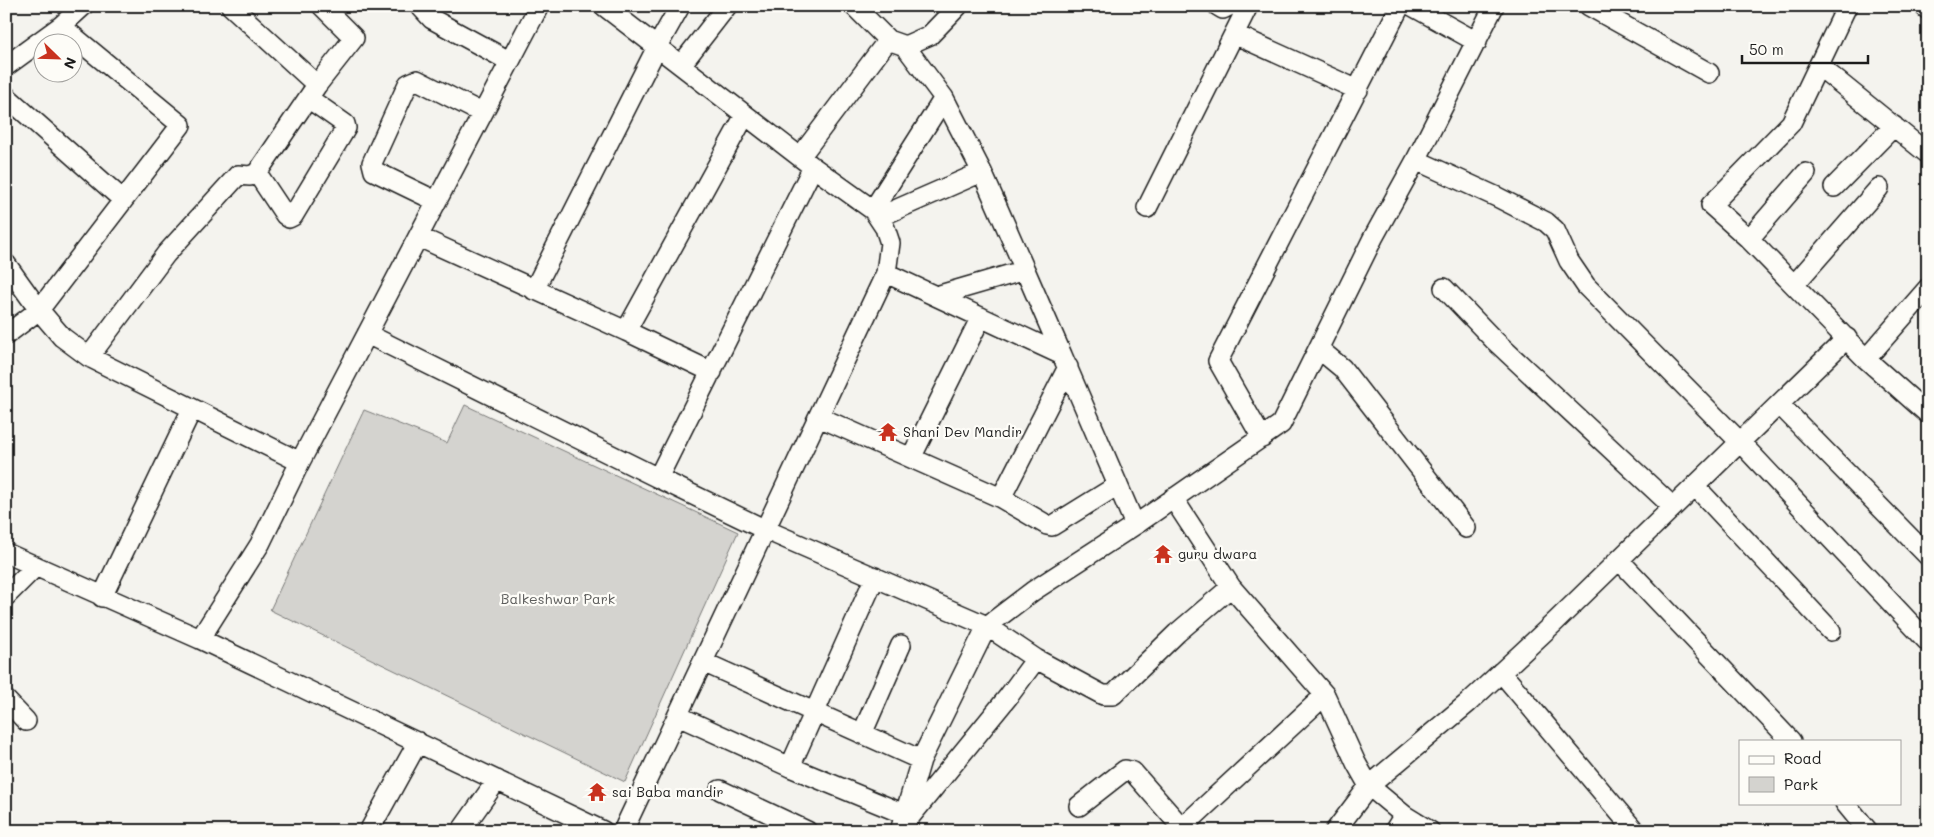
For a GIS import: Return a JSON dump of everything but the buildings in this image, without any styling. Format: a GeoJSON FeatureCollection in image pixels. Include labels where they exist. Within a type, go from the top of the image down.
{"type":"FeatureCollection","features":[{"type":"Feature","properties":{"kind":"street"},"geometry":{"type":"LineString","coordinates":[[6,66],[61,26],[83,6]]}},
{"type":"Feature","properties":{"kind":"street"},"geometry":{"type":"LineString","coordinates":[[231,6],[345,124],[346,128],[293,216],[289,218],[286,216],[257,173]]}},
{"type":"Feature","properties":{"kind":"street"},"geometry":{"type":"LineString","coordinates":[[89,357],[166,254],[238,175],[250,176],[257,173],[313,91],[354,38],[322,6]]}},
{"type":"Feature","properties":{"kind":"street"},"geometry":{"type":"LineString","coordinates":[[420,6],[432,19],[509,61]]}},
{"type":"Feature","properties":{"kind":"street"},"geometry":{"type":"LineString","coordinates":[[200,639],[260,544],[300,462],[539,6]]}},
{"type":"Feature","properties":{"kind":"street"},"geometry":{"type":"LineString","coordinates":[[604,6],[876,214],[885,228],[890,242],[886,272],[623,831]]}},
{"type":"Feature","properties":{"kind":"street"},"geometry":{"type":"LineString","coordinates":[[534,290],[657,47],[680,6]]}},
{"type":"Feature","properties":{"kind":"street"},"geometry":{"type":"LineString","coordinates":[[681,65],[727,6]]}},
{"type":"Feature","properties":{"kind":"street"},"geometry":{"type":"LineString","coordinates":[[854,6],[897,43],[944,98],[982,172],[1135,525]]}},
{"type":"Feature","properties":{"kind":"street"},"geometry":{"type":"LineString","coordinates":[[658,478],[712,372],[807,162],[897,43],[930,35],[958,6]]}},
{"type":"Feature","properties":{"kind":"street"},"geometry":{"type":"LineString","coordinates":[[1218,6],[1223,9],[1229,6]]}},
{"type":"Feature","properties":{"kind":"street"},"geometry":{"type":"LineString","coordinates":[[1147,208],[1248,6]]}},
{"type":"Feature","properties":{"kind":"street"},"geometry":{"type":"LineString","coordinates":[[1262,438],[1218,361],[1400,6]]}},
{"type":"Feature","properties":{"kind":"street"},"geometry":{"type":"LineString","coordinates":[[1412,6],[1477,42]]}},
{"type":"Feature","properties":{"kind":"street"},"geometry":{"type":"LineString","coordinates":[[901,824],[921,760],[987,626],[1033,591],[1135,525],[1278,427],[1284,419],[1373,238],[1416,160],[1494,6]]}},
{"type":"Feature","properties":{"kind":"street"},"geometry":{"type":"LineString","coordinates":[[1589,6],[1709,73]]}},
{"type":"Feature","properties":{"kind":"street"},"geometry":{"type":"LineString","coordinates":[[1847,6],[1791,124],[1712,205],[1749,239],[1866,358],[1925,405]]}},
{"type":"Feature","properties":{"kind":"street"},"geometry":{"type":"LineString","coordinates":[[1924,6],[1928,10]]}},
{"type":"Feature","properties":{"kind":"street"},"geometry":{"type":"LineString","coordinates":[[6,335],[39,310],[181,125],[61,26]]}},
{"type":"Feature","properties":{"kind":"street"},"geometry":{"type":"LineString","coordinates":[[1234,34],[1358,90]]}},
{"type":"Feature","properties":{"kind":"street"},"geometry":{"type":"LineString","coordinates":[[1819,66],[1928,154]]}},
{"type":"Feature","properties":{"kind":"street"},"geometry":{"type":"LineString","coordinates":[[436,201],[374,171],[372,167],[372,163],[408,84],[417,80],[482,113]]}},
{"type":"Feature","properties":{"kind":"street"},"geometry":{"type":"LineString","coordinates":[[6,96],[123,200]]}},
{"type":"Feature","properties":{"kind":"street"},"geometry":{"type":"LineString","coordinates":[[876,214],[944,98]]}},
{"type":"Feature","properties":{"kind":"street"},"geometry":{"type":"LineString","coordinates":[[626,331],[745,115]]}},
{"type":"Feature","properties":{"kind":"street"},"geometry":{"type":"LineString","coordinates":[[1834,187],[1894,126]]}},
{"type":"Feature","properties":{"kind":"street"},"geometry":{"type":"LineString","coordinates":[[1416,160],[1497,197],[1546,222],[1555,230],[1569,261],[1586,286],[1740,442],[1928,642]]}},
{"type":"Feature","properties":{"kind":"street"},"geometry":{"type":"LineString","coordinates":[[876,214],[982,172]]}},
{"type":"Feature","properties":{"kind":"street"},"geometry":{"type":"LineString","coordinates":[[1749,239],[1806,173]]}},
{"type":"Feature","properties":{"kind":"street"},"geometry":{"type":"LineString","coordinates":[[1794,284],[1879,188]]}},
{"type":"Feature","properties":{"kind":"street"},"geometry":{"type":"LineString","coordinates":[[418,237],[712,372]]}},
{"type":"Feature","properties":{"kind":"street"},"geometry":{"type":"LineString","coordinates":[[6,264],[39,310],[62,337],[89,357],[300,462]]}},
{"type":"Feature","properties":{"kind":"street"},"geometry":{"type":"LineString","coordinates":[[936,296],[1025,270]]}},
{"type":"Feature","properties":{"kind":"street"},"geometry":{"type":"LineString","coordinates":[[886,272],[981,317],[1065,361]]}},
{"type":"Feature","properties":{"kind":"street"},"geometry":{"type":"LineString","coordinates":[[1444,288],[1493,340],[1673,507]]}},
{"type":"Feature","properties":{"kind":"street"},"geometry":{"type":"LineString","coordinates":[[1866,358],[1928,288]]}},
{"type":"Feature","properties":{"kind":"street"},"geometry":{"type":"LineString","coordinates":[[911,458],[981,317]]}},
{"type":"Feature","properties":{"kind":"street"},"geometry":{"type":"LineString","coordinates":[[367,334],[766,530],[987,626],[1036,659],[1104,695],[1113,695],[1177,633],[1231,587]]}},
{"type":"Feature","properties":{"kind":"street"},"geometry":{"type":"LineString","coordinates":[[1336,831],[1369,786],[1468,703],[1619,560],[1847,338]]}},
{"type":"Feature","properties":{"kind":"street"},"geometry":{"type":"LineString","coordinates":[[1319,349],[1342,368],[1466,528]]}},
{"type":"Feature","properties":{"kind":"street"},"geometry":{"type":"LineString","coordinates":[[1002,498],[1065,361]]}},
{"type":"Feature","properties":{"kind":"street"},"geometry":{"type":"LineString","coordinates":[[1780,404],[1928,556]]}},
{"type":"Feature","properties":{"kind":"street"},"geometry":{"type":"LineString","coordinates":[[102,597],[192,408]]}},
{"type":"Feature","properties":{"kind":"street"},"geometry":{"type":"LineString","coordinates":[[819,417],[1002,498],[1047,525],[1052,526],[1118,485]]}},
{"type":"Feature","properties":{"kind":"street"},"geometry":{"type":"LineString","coordinates":[[1695,486],[1832,631]]}},
{"type":"Feature","properties":{"kind":"street"},"geometry":{"type":"LineString","coordinates":[[1173,498],[1231,587],[1325,695],[1356,763],[1369,786],[1404,815],[1430,831]]}},
{"type":"Feature","properties":{"kind":"street"},"geometry":{"type":"LineString","coordinates":[[6,553],[200,639],[603,831]]}},
{"type":"Feature","properties":{"kind":"street"},"geometry":{"type":"LineString","coordinates":[[1619,560],[1790,740]]}},
{"type":"Feature","properties":{"kind":"street"},"geometry":{"type":"LineString","coordinates":[[6,596],[36,566]]}},
{"type":"Feature","properties":{"kind":"street"},"geometry":{"type":"LineString","coordinates":[[790,767],[875,577]]}},
{"type":"Feature","properties":{"kind":"street"},"geometry":{"type":"LineString","coordinates":[[862,734],[901,645]]}},
{"type":"Feature","properties":{"kind":"street"},"geometry":{"type":"LineString","coordinates":[[901,824],[1008,697],[1036,659]]}},
{"type":"Feature","properties":{"kind":"street"},"geometry":{"type":"LineString","coordinates":[[703,662],[921,760]]}},
{"type":"Feature","properties":{"kind":"street"},"geometry":{"type":"LineString","coordinates":[[1501,672],[1635,831]]}},
{"type":"Feature","properties":{"kind":"street"},"geometry":{"type":"LineString","coordinates":[[1184,830],[1186,824],[1325,695]]}},
{"type":"Feature","properties":{"kind":"street"},"geometry":{"type":"LineString","coordinates":[[6,700],[26,721]]}},
{"type":"Feature","properties":{"kind":"street"},"geometry":{"type":"LineString","coordinates":[[678,716],[790,767],[901,824]]}},
{"type":"Feature","properties":{"kind":"street"},"geometry":{"type":"LineString","coordinates":[[369,831],[418,742]]}},
{"type":"Feature","properties":{"kind":"street"},"geometry":{"type":"LineString","coordinates":[[1079,806],[1125,770],[1129,770],[1133,772],[1184,830]]}},
{"type":"Feature","properties":{"kind":"street"},"geometry":{"type":"LineString","coordinates":[[461,831],[497,780]]}},
{"type":"Feature","properties":{"kind":"street"},"geometry":{"type":"LineString","coordinates":[[720,790],[807,831]]}},
{"type":"Feature","properties":{"kind":"street"},"geometry":{"type":"LineString","coordinates":[[1846,804],[1868,831]]}},
{"type":"Feature","properties":{"kind":"street"},"geometry":{"type":"LineString","coordinates":[[1394,831],[1404,815]]}},
{"type":"Feature","properties":{"kind":"green space","name":"Balkeshwar Park"},"geometry":{"type":"Polygon","coordinates":[[[465,405],[738,532],[625,782],[270,610],[364,410],[447,443],[465,405]]]}},
{"type":"Feature","properties":{"kind":"place","name":"Shani Dev Mandir"},"geometry":{"type":"Point","coordinates":[888,432]}},
{"type":"Feature","properties":{"kind":"place","name":"guru dwara"},"geometry":{"type":"Point","coordinates":[1163,554]}},
{"type":"Feature","properties":{"kind":"place","name":"sai Baba mandir"},"geometry":{"type":"Point","coordinates":[597,792]}}]}
